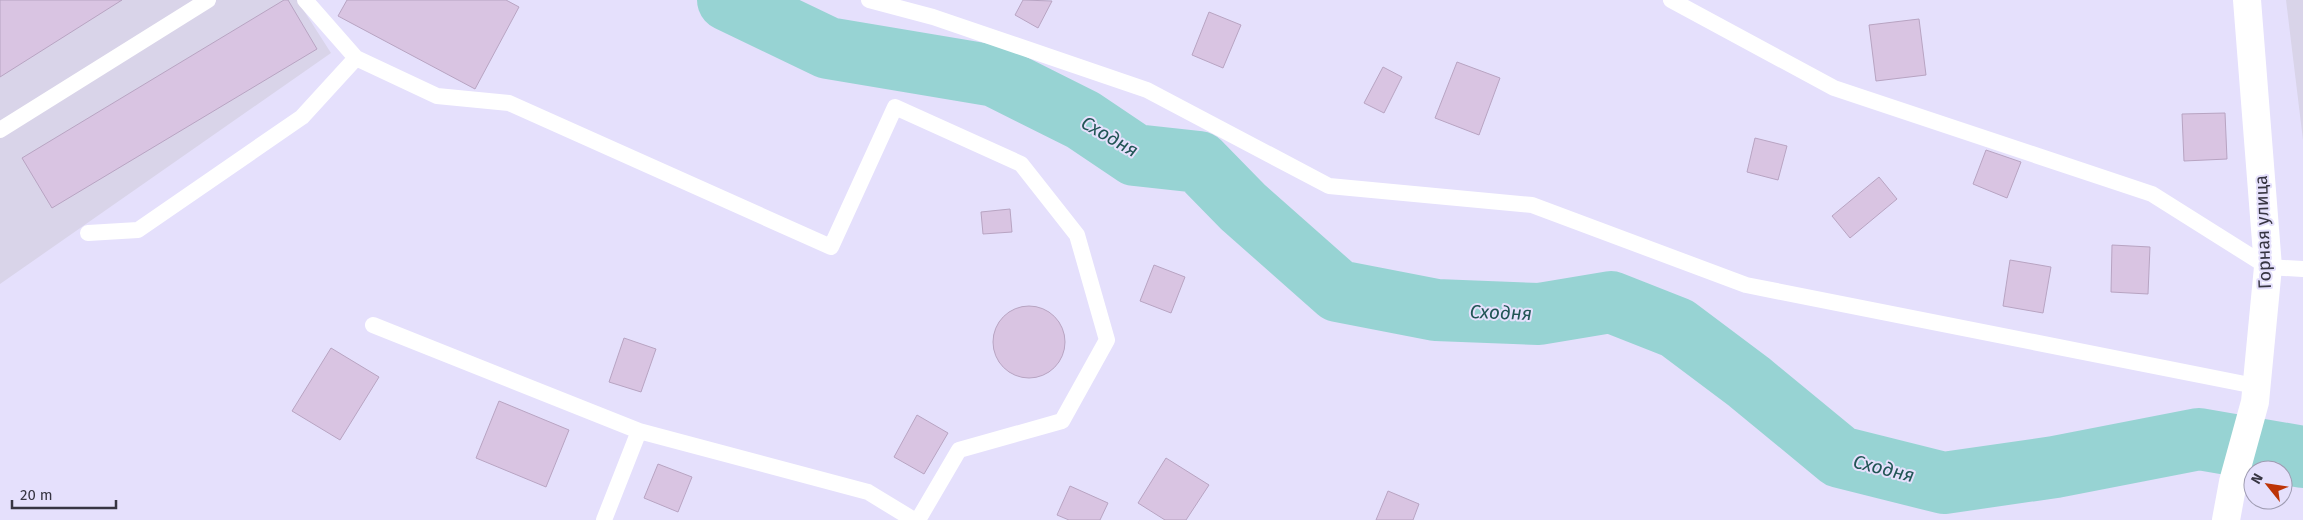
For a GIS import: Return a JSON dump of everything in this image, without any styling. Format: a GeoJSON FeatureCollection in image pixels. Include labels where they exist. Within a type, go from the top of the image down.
{"type":"FeatureCollection","features":[{"type":"Feature","properties":{"kind":"street","name":"Горная улица"},"geometry":{"type":"LineString","coordinates":[[2226,520],[2233,482],[2255,394],[2263,332],[2268,267],[2247,0]]}},
{"type":"Feature","properties":{"kind":"lane"},"geometry":{"type":"LineString","coordinates":[[0,130],[208,0]]}},
{"type":"Feature","properties":{"kind":"lane"},"geometry":{"type":"LineString","coordinates":[[305,0],[356,58],[437,96],[509,104],[831,247],[895,107],[1021,164],[1077,235],[1107,340],[1062,421],[958,450],[916,520],[868,492],[639,431],[373,324]]}},
{"type":"Feature","properties":{"kind":"lane"},"geometry":{"type":"LineString","coordinates":[[869,0],[933,17],[1147,90],[1330,186],[1532,205],[1746,285],[2255,394]]}},
{"type":"Feature","properties":{"kind":"lane"},"geometry":{"type":"LineString","coordinates":[[1671,0],[1834,88],[2152,194],[2268,267],[2303,269]]}},
{"type":"Feature","properties":{"kind":"lane"},"geometry":{"type":"LineString","coordinates":[[88,233],[138,230],[302,116],[356,58]]}},
{"type":"Feature","properties":{"kind":"lane"},"geometry":{"type":"LineString","coordinates":[[604,520],[639,431]]}},
{"type":"Feature","properties":{"kind":"shaded area"},"geometry":{"type":"Polygon","coordinates":[[[0,0],[297,0],[331,53],[0,284],[0,0]]]}},
{"type":"Feature","properties":{"kind":"shaded area"},"geometry":{"type":"Polygon","coordinates":[[[2286,0],[2303,0],[2303,140],[2286,0]]]}},
{"type":"Feature","properties":{"kind":"building"},"geometry":{"type":"Polygon","coordinates":[[[0,0],[122,0],[0,77],[0,0]]]}},
{"type":"Feature","properties":{"kind":"building"},"geometry":{"type":"Polygon","coordinates":[[[284,0],[288,0],[317,49],[52,208],[22,158],[284,0]]]}},
{"type":"Feature","properties":{"kind":"building"},"geometry":{"type":"Polygon","coordinates":[[[347,0],[506,0],[519,7],[475,89],[338,16],[347,0]]]}},
{"type":"Feature","properties":{"kind":"building"},"geometry":{"type":"Polygon","coordinates":[[[1023,0],[1052,1],[1038,28],[1015,15],[1023,0]]]}},
{"type":"Feature","properties":{"kind":"building"},"geometry":{"type":"Polygon","coordinates":[[[1209,12],[1241,25],[1223,68],[1192,55],[1209,12]]]}},
{"type":"Feature","properties":{"kind":"building"},"geometry":{"type":"Polygon","coordinates":[[[1919,19],[1926,75],[1876,81],[1869,25],[1919,19]]]}},
{"type":"Feature","properties":{"kind":"building"},"geometry":{"type":"Polygon","coordinates":[[[1457,62],[1500,78],[1479,135],[1435,118],[1457,62]]]}},
{"type":"Feature","properties":{"kind":"building"},"geometry":{"type":"Polygon","coordinates":[[[1383,67],[1402,77],[1384,113],[1364,103],[1383,67]]]}},
{"type":"Feature","properties":{"kind":"building"},"geometry":{"type":"Polygon","coordinates":[[[2225,113],[2227,159],[2184,161],[2182,114],[2225,113]]]}},
{"type":"Feature","properties":{"kind":"building"},"geometry":{"type":"Polygon","coordinates":[[[1755,138],[1787,146],[1778,180],[1747,172],[1755,138]]]}},
{"type":"Feature","properties":{"kind":"building"},"geometry":{"type":"Polygon","coordinates":[[[1986,150],[2021,162],[2007,198],[1973,184],[1986,150]]]}},
{"type":"Feature","properties":{"kind":"building"},"geometry":{"type":"Polygon","coordinates":[[[1879,177],[1897,199],[1850,238],[1832,216],[1879,177]]]}},
{"type":"Feature","properties":{"kind":"building"},"geometry":{"type":"Polygon","coordinates":[[[1010,209],[1012,232],[983,234],[981,212],[1010,209]]]}},
{"type":"Feature","properties":{"kind":"building"},"geometry":{"type":"Polygon","coordinates":[[[2112,245],[2150,247],[2148,294],[2111,292],[2112,245]]]}},
{"type":"Feature","properties":{"kind":"building"},"geometry":{"type":"Polygon","coordinates":[[[2010,260],[2051,267],[2043,313],[2003,306],[2010,260]]]}},
{"type":"Feature","properties":{"kind":"building"},"geometry":{"type":"Polygon","coordinates":[[[1154,265],[1185,277],[1171,313],[1140,301],[1154,265]]]}},
{"type":"Feature","properties":{"kind":"building"},"geometry":{"type":"Polygon","coordinates":[[[1029,306],[1049,312],[1059,322],[1065,342],[1059,362],[1049,372],[1029,378],[1009,372],[999,362],[993,342],[999,322],[1009,312],[1029,306]]]}},
{"type":"Feature","properties":{"kind":"building"},"geometry":{"type":"Polygon","coordinates":[[[624,338],[656,349],[641,392],[609,382],[624,338]]]}},
{"type":"Feature","properties":{"kind":"building"},"geometry":{"type":"Polygon","coordinates":[[[331,348],[379,377],[340,440],[292,411],[331,348]]]}},
{"type":"Feature","properties":{"kind":"building"},"geometry":{"type":"Polygon","coordinates":[[[499,401],[569,430],[546,487],[476,458],[499,401]]]}},
{"type":"Feature","properties":{"kind":"building"},"geometry":{"type":"Polygon","coordinates":[[[917,415],[948,433],[924,474],[894,457],[917,415]]]}},
{"type":"Feature","properties":{"kind":"building"},"geometry":{"type":"Polygon","coordinates":[[[1166,458],[1209,485],[1186,520],[1165,520],[1138,503],[1166,458]]]}},
{"type":"Feature","properties":{"kind":"building"},"geometry":{"type":"Polygon","coordinates":[[[658,464],[692,477],[678,512],[644,498],[658,464]]]}},
{"type":"Feature","properties":{"kind":"building"},"geometry":{"type":"Polygon","coordinates":[[[1070,486],[1108,503],[1100,520],[1069,520],[1057,515],[1070,486]]]}},
{"type":"Feature","properties":{"kind":"building"},"geometry":{"type":"Polygon","coordinates":[[[1388,491],[1419,504],[1413,520],[1376,520],[1388,491]]]}},
{"type":"Feature","properties":{"kind":"waterway","name":"Сходня"},"geometry":{"type":"LineString","coordinates":[[728,0],[828,48],[995,76],[1083,120],[1135,155],[1199,162],[1243,207],[1338,291],[1436,310],[1539,314],[1611,302],[1677,328],[1749,382],[1840,457],[1944,483],[2055,467],[2199,439],[2303,457]]}}]}
